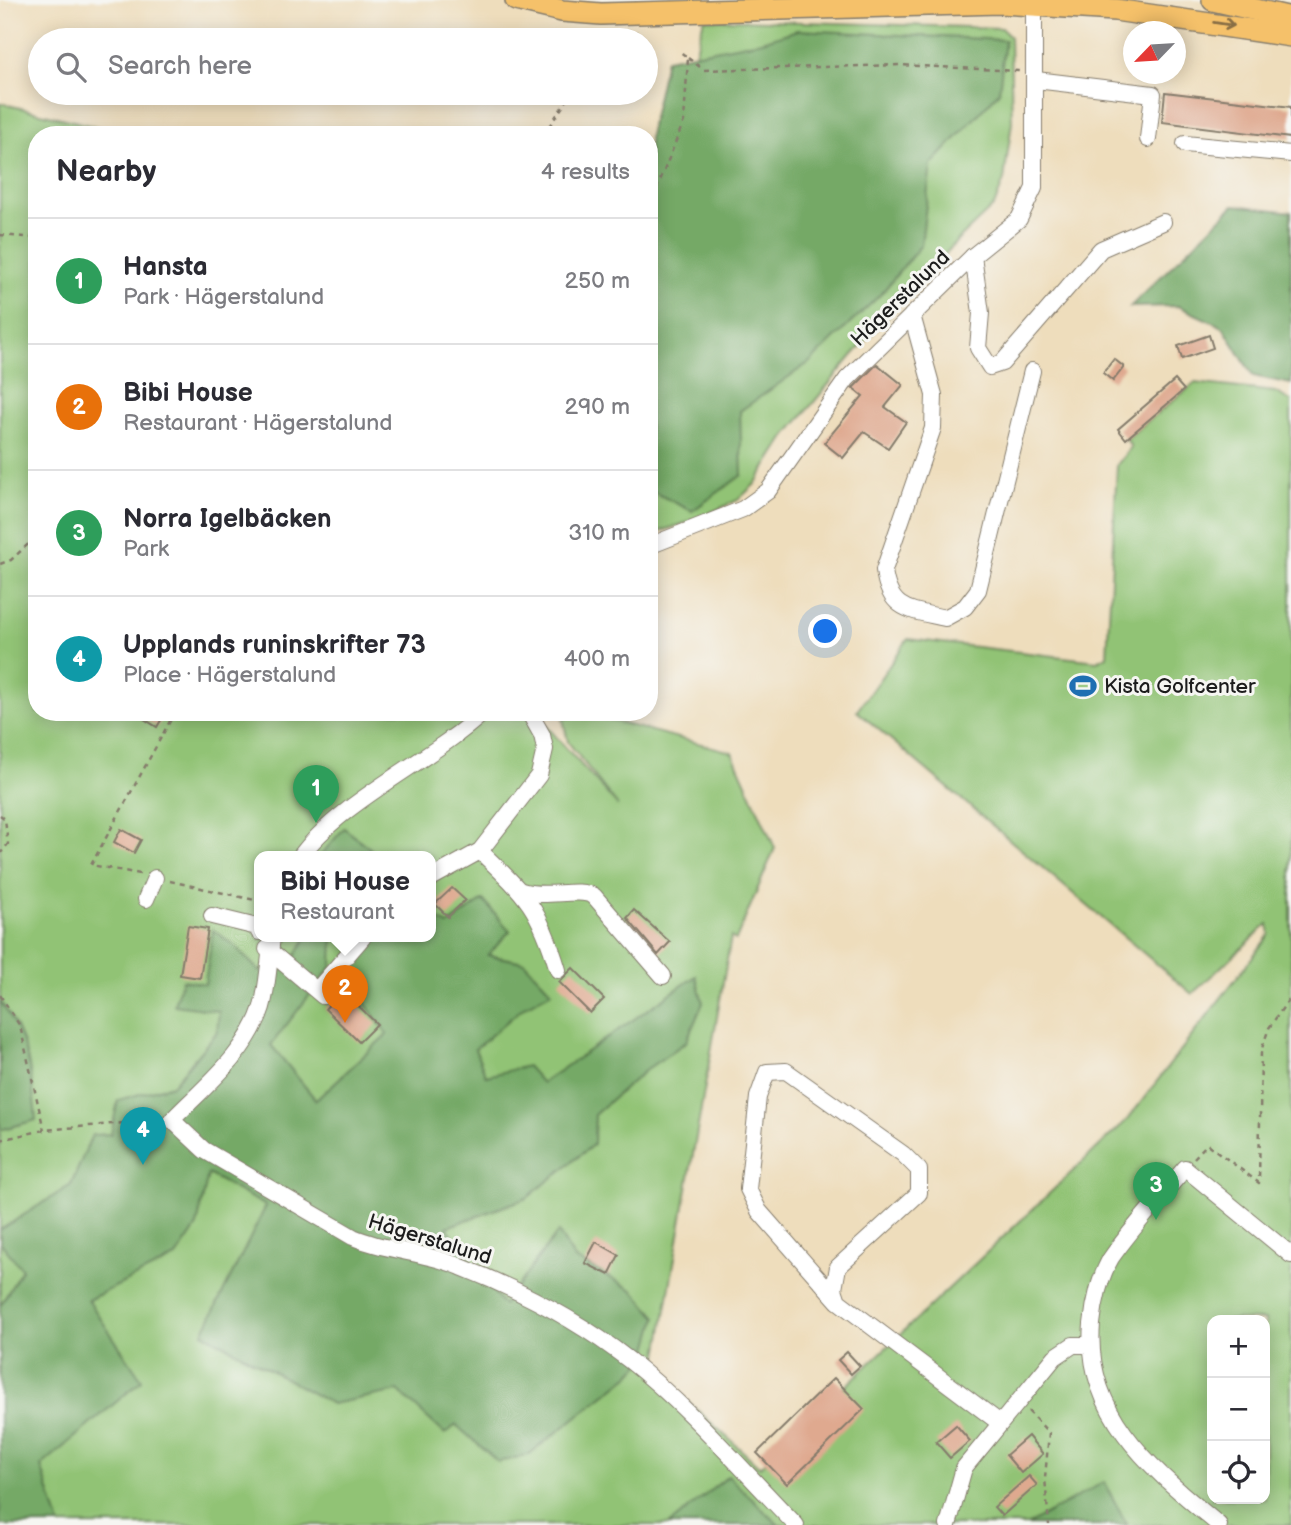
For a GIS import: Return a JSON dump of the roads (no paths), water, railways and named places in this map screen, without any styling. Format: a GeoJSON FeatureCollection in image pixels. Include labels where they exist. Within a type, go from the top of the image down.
{"type":"FeatureCollection","features":[{"type":"Feature","properties":{"kind":"main road"},"geometry":{"type":"LineString","coordinates":[[516,0],[562,11],[601,14],[1034,3],[1115,10],[1291,36]]}},
{"type":"Feature","properties":{"kind":"main road"},"geometry":{"type":"LineString","coordinates":[[1213,0],[1291,18]]}},
{"type":"Feature","properties":{"kind":"street","name":"Hägerstalund"},"geometry":{"type":"LineString","coordinates":[[658,542],[743,509],[768,491],[848,379],[973,256],[1006,232],[1028,204],[1034,188],[1034,3]]}},
{"type":"Feature","properties":{"kind":"street"},"geometry":{"type":"LineString","coordinates":[[1036,76],[1153,94],[1148,139]]}},
{"type":"Feature","properties":{"kind":"street"},"geometry":{"type":"LineString","coordinates":[[1185,144],[1291,154]]}},
{"type":"Feature","properties":{"kind":"street"},"geometry":{"type":"LineString","coordinates":[[973,256],[981,313],[978,348],[990,367],[1002,363],[1101,248],[1163,222]]}},
{"type":"Feature","properties":{"kind":"street"},"geometry":{"type":"LineString","coordinates":[[912,315],[934,395],[933,428],[884,570],[886,589],[902,608],[945,618],[965,607],[978,590],[1032,371]]}},
{"type":"Feature","properties":{"kind":"street"},"geometry":{"type":"LineString","coordinates":[[306,851],[345,814],[474,721]]}},
{"type":"Feature","properties":{"kind":"street"},"geometry":{"type":"LineString","coordinates":[[436,875],[480,851],[539,775],[545,749],[542,735],[534,721]]}},
{"type":"Feature","properties":{"kind":"street"},"geometry":{"type":"LineString","coordinates":[[480,851],[522,891],[545,927],[558,970]]}},
{"type":"Feature","properties":{"kind":"street"},"geometry":{"type":"LineString","coordinates":[[146,899],[155,877]]}},
{"type":"Feature","properties":{"kind":"street"},"geometry":{"type":"LineString","coordinates":[[522,891],[537,896],[586,892],[594,896],[663,976]]}},
{"type":"Feature","properties":{"kind":"street"},"geometry":{"type":"LineString","coordinates":[[212,915],[254,926]]}},
{"type":"Feature","properties":{"kind":"street"},"geometry":{"type":"LineString","coordinates":[[264,942],[270,954],[320,993],[359,942]]}},
{"type":"Feature","properties":{"kind":"street"},"geometry":{"type":"LineString","coordinates":[[270,954],[271,942]]}},
{"type":"Feature","properties":{"kind":"street","name":"Hägerstalund"},"geometry":{"type":"LineString","coordinates":[[270,954],[262,1007],[251,1032],[239,1052],[172,1120],[204,1150],[353,1237],[374,1246],[458,1265],[525,1295],[591,1335],[642,1371],[796,1525]]}},
{"type":"Feature","properties":{"kind":"street"},"geometry":{"type":"LineString","coordinates":[[838,1301],[834,1289],[838,1267],[919,1193],[919,1170],[903,1154],[786,1070],[767,1072],[758,1097],[748,1189],[759,1211],[838,1301],[1000,1423]]}},
{"type":"Feature","properties":{"kind":"street"},"geometry":{"type":"LineString","coordinates":[[1219,1525],[1153,1470],[1102,1399],[1090,1345],[1094,1304],[1110,1260],[1185,1168],[1291,1255]]}},
{"type":"Feature","properties":{"kind":"street"},"geometry":{"type":"LineString","coordinates":[[948,1525],[964,1468],[1055,1357],[1073,1345],[1090,1345]]}},
{"type":"Feature","properties":{"kind":"place","name":"Kista Golfcenter"},"geometry":{"type":"Point","coordinates":[1083,686]}},
{"type":"Feature","properties":{"kind":"place","name":"Hansta"},"geometry":{"type":"Point","coordinates":[316,823]}},
{"type":"Feature","properties":{"kind":"place","name":"Bibi House"},"geometry":{"type":"Point","coordinates":[345,1023]}},
{"type":"Feature","properties":{"kind":"place","name":"Upplands runinskrifter 73"},"geometry":{"type":"Point","coordinates":[143,1165]}},
{"type":"Feature","properties":{"kind":"place","name":"Norra Igelbäcken"},"geometry":{"type":"Point","coordinates":[1156,1220]}}]}
